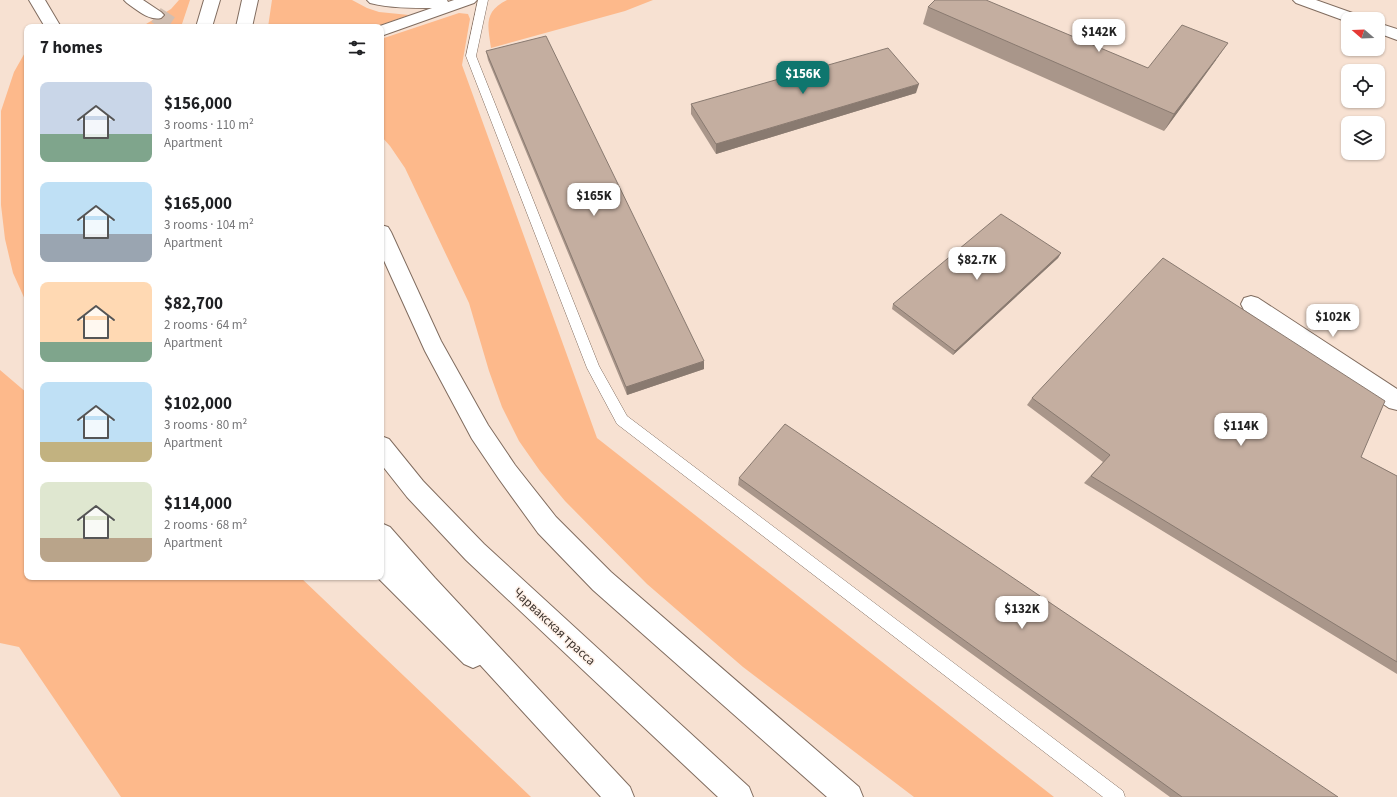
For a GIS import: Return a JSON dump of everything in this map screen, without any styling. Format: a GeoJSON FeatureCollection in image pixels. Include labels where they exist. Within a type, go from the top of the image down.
{"type":"FeatureCollection","features":[{"type":"Feature","properties":{"kind":"main road"},"geometry":{"type":"LineString","coordinates":[[37,0],[51,24]]}},
{"type":"Feature","properties":{"kind":"main road"},"geometry":{"type":"LineString","coordinates":[[132,0],[156,15]]}},
{"type":"Feature","properties":{"kind":"main road"},"geometry":{"type":"LineString","coordinates":[[205,24],[212,0]]}},
{"type":"Feature","properties":{"kind":"main road"},"geometry":{"type":"LineString","coordinates":[[245,24],[250,0]]}},
{"type":"Feature","properties":{"kind":"main road"},"geometry":{"type":"LineString","coordinates":[[375,0],[392,3],[417,4],[460,0]]}},
{"type":"Feature","properties":{"kind":"main road"},"geometry":{"type":"LineString","coordinates":[[384,30],[470,0]]}},
{"type":"Feature","properties":{"kind":"main road"},"geometry":{"type":"LineString","coordinates":[[1301,0],[1341,14]]}},
{"type":"Feature","properties":{"kind":"main road"},"geometry":{"type":"LineString","coordinates":[[1385,31],[1397,35]]}},
{"type":"Feature","properties":{"kind":"main road"},"geometry":{"type":"LineString","coordinates":[[384,239],[432,345],[480,432],[507,472],[547,525],[602,581],[849,797]]}},
{"type":"Feature","properties":{"kind":"main road"},"geometry":{"type":"LineString","coordinates":[[1251,304],[1397,400]]}},
{"type":"Feature","properties":{"kind":"main road","name":"Чарвакская трасса"},"geometry":{"type":"LineString","coordinates":[[384,450],[415,489],[475,552],[739,797]]}},
{"type":"Feature","properties":{"kind":"main road"},"geometry":{"type":"LineString","coordinates":[[384,538],[426,587],[620,797]]}},
{"type":"Feature","properties":{"kind":"main road"},"geometry":{"type":"LineString","coordinates":[[384,567],[617,797]]}},
{"type":"Feature","properties":{"kind":"lane"},"geometry":{"type":"LineString","coordinates":[[483,0],[471,56],[593,368],[622,420],[1118,797]]}},
{"type":"Feature","properties":{"kind":"shaded area"},"geometry":{"type":"Polygon","coordinates":[[[179,0],[190,0],[182,24],[146,24],[171,9],[179,0]]]}},
{"type":"Feature","properties":{"kind":"shaded area"},"geometry":{"type":"Polygon","coordinates":[[[272,0],[352,0],[367,8],[379,12],[409,15],[384,24],[268,24],[272,0]]]}},
{"type":"Feature","properties":{"kind":"shaded area"},"geometry":{"type":"Polygon","coordinates":[[[507,0],[653,0],[625,11],[491,48],[488,26],[489,20],[494,9],[507,0]]]}},
{"type":"Feature","properties":{"kind":"shaded area"},"geometry":{"type":"Polygon","coordinates":[[[459,13],[468,14],[470,19],[462,65],[597,438],[1054,797],[914,797],[743,667],[647,584],[565,501],[540,471],[519,441],[502,407],[489,371],[469,303],[405,168],[384,139],[384,38],[459,13]]]}},
{"type":"Feature","properties":{"kind":"shaded area"},"geometry":{"type":"Polygon","coordinates":[[[24,54],[24,297],[13,273],[5,239],[1,205],[1,111],[14,72],[24,54]]]}},
{"type":"Feature","properties":{"kind":"shaded area"},"geometry":{"type":"Polygon","coordinates":[[[0,370],[24,390],[24,580],[303,580],[531,797],[121,797],[19,647],[0,643],[0,370]]]}},
{"type":"Feature","properties":{"kind":"building"},"geometry":{"type":"Polygon","coordinates":[[[935,0],[986,0],[1148,68],[1182,25],[1228,43],[1174,114],[928,7],[935,0]]]}},
{"type":"Feature","properties":{"kind":"building"},"geometry":{"type":"Polygon","coordinates":[[[546,36],[704,361],[626,387],[486,51],[546,36]]]}},
{"type":"Feature","properties":{"kind":"building"},"geometry":{"type":"Polygon","coordinates":[[[888,48],[919,84],[716,144],[691,104],[888,48]]]}},
{"type":"Feature","properties":{"kind":"building"},"geometry":{"type":"Polygon","coordinates":[[[1001,214],[1061,253],[955,351],[893,304],[1001,214]]]}},
{"type":"Feature","properties":{"kind":"building"},"geometry":{"type":"Polygon","coordinates":[[[1163,258],[1385,401],[1361,457],[1397,476],[1397,662],[1091,476],[1110,455],[1032,398],[1163,258]]]}},
{"type":"Feature","properties":{"kind":"building"},"geometry":{"type":"Polygon","coordinates":[[[785,424],[1338,797],[1182,797],[739,478],[785,424]]]}},
{"type":"Feature","properties":{"kind":"tunnel"},"geometry":{"type":"LineString","coordinates":[[156,15],[170,24]]}}]}
